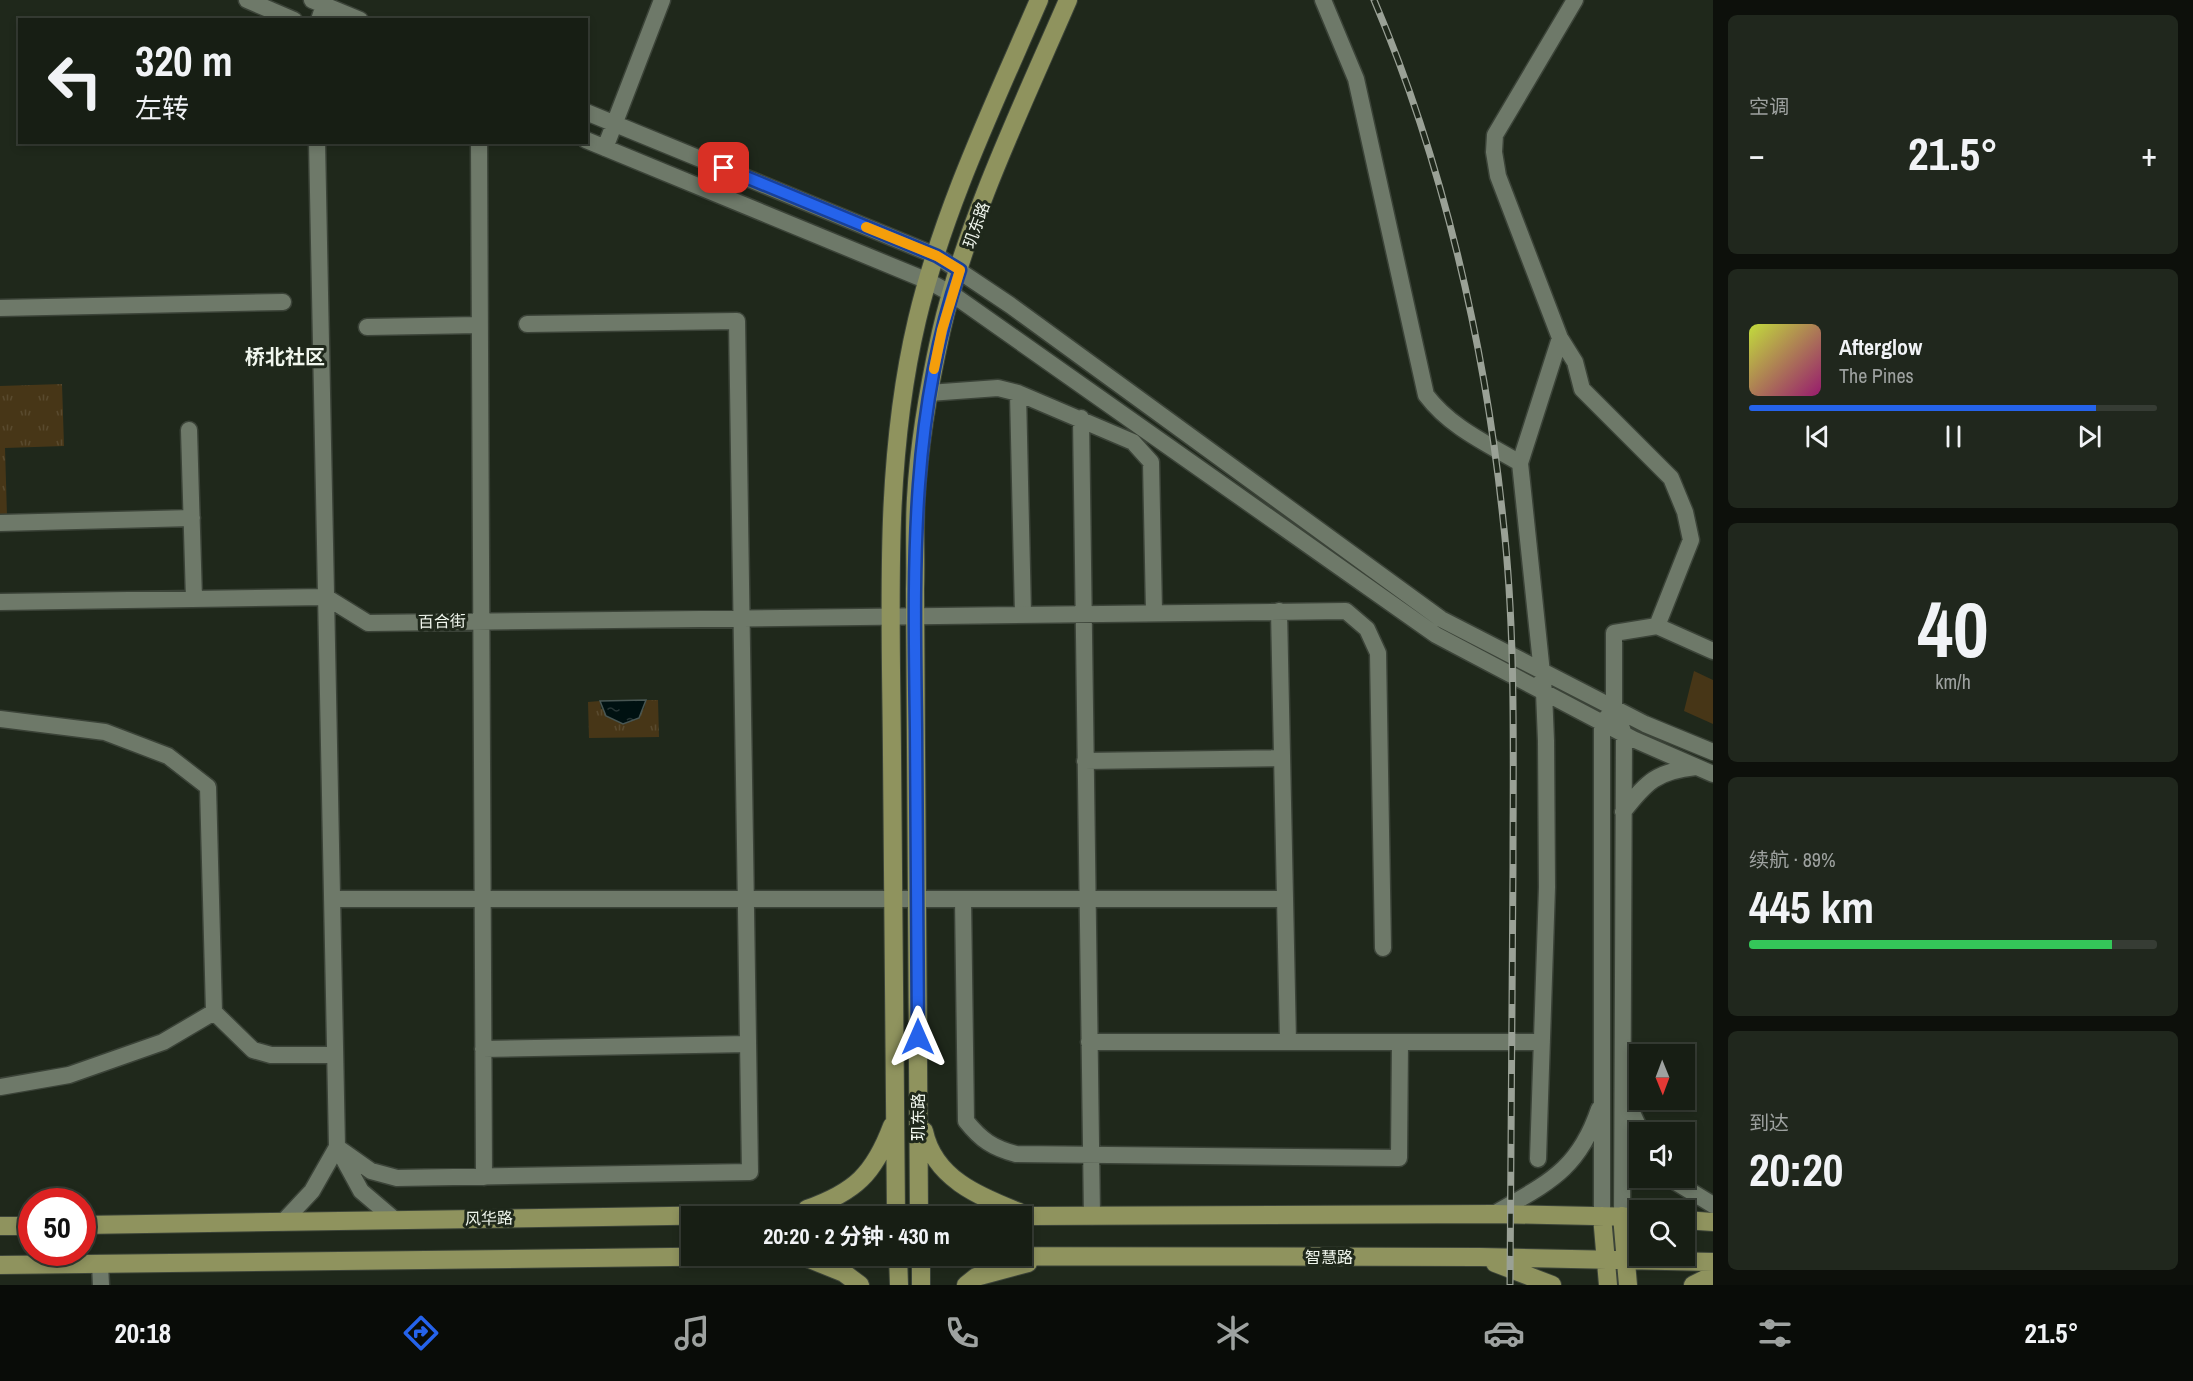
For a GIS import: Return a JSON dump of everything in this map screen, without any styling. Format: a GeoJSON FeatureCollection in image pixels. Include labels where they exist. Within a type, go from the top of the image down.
{"type":"FeatureCollection","features":[{"type":"Feature","properties":{"kind":"main road","name":"玑东路"},"geometry":{"type":"LineString","coordinates":[[896,1206],[891,489],[896,440],[917,320],[928,281],[985,124],[1039,0]]}},
{"type":"Feature","properties":{"kind":"main road","name":"玑东路"},"geometry":{"type":"LineString","coordinates":[[919,1206],[916,500],[929,393],[952,294],[960,270],[1010,135],[1068,0]]}},
{"type":"Feature","properties":{"kind":"main road"},"geometry":{"type":"LineString","coordinates":[[918,1106],[927,1145],[945,1170],[965,1188],[1007,1206]]}},
{"type":"Feature","properties":{"kind":"main road"},"geometry":{"type":"LineString","coordinates":[[816,1206],[849,1190],[867,1174],[881,1155],[896,1117]]}},
{"type":"Feature","properties":{"kind":"main road"},"geometry":{"type":"LineString","coordinates":[[1032,1216],[1494,1214],[1629,1217]]}},
{"type":"Feature","properties":{"kind":"main road"},"geometry":{"type":"LineString","coordinates":[[1602,1215],[1608,1285]]}},
{"type":"Feature","properties":{"kind":"main road","name":"风华路"},"geometry":{"type":"LineString","coordinates":[[96,1225],[681,1216]]}},
{"type":"Feature","properties":{"kind":"main road"},"geometry":{"type":"LineString","coordinates":[[1695,1221],[1713,1222]]}},
{"type":"Feature","properties":{"kind":"main road"},"geometry":{"type":"LineString","coordinates":[[0,1226],[18,1226]]}},
{"type":"Feature","properties":{"kind":"main road"},"geometry":{"type":"LineString","coordinates":[[1628,1285],[1625,1260],[1629,1231]]}},
{"type":"Feature","properties":{"kind":"main road"},"geometry":{"type":"LineString","coordinates":[[0,1264],[681,1257]]}},
{"type":"Feature","properties":{"kind":"main road","name":"智慧路"},"geometry":{"type":"LineString","coordinates":[[1032,1257],[1480,1257],[1713,1262]]}},
{"type":"Feature","properties":{"kind":"main road"},"geometry":{"type":"LineString","coordinates":[[966,1285],[976,1277],[1048,1257]]}},
{"type":"Feature","properties":{"kind":"main road"},"geometry":{"type":"LineString","coordinates":[[1480,1257],[1552,1285]]}},
{"type":"Feature","properties":{"kind":"main road"},"geometry":{"type":"LineString","coordinates":[[827,1266],[844,1273],[860,1285]]}},
{"type":"Feature","properties":{"kind":"main road"},"geometry":{"type":"LineString","coordinates":[[898,1266],[899,1285]]}},
{"type":"Feature","properties":{"kind":"main road"},"geometry":{"type":"LineString","coordinates":[[921,1266],[921,1285]]}},
{"type":"Feature","properties":{"kind":"main road"},"geometry":{"type":"LineString","coordinates":[[1693,1285],[1713,1275]]}},
{"type":"Feature","properties":{"kind":"street"},"geometry":{"type":"LineString","coordinates":[[248,0],[289,18]]}},
{"type":"Feature","properties":{"kind":"street"},"geometry":{"type":"LineString","coordinates":[[605,148],[662,0]]}},
{"type":"Feature","properties":{"kind":"street"},"geometry":{"type":"LineString","coordinates":[[1323,0],[1356,79],[1426,395],[1438,411],[1457,426],[1520,463]]}},
{"type":"Feature","properties":{"kind":"street"},"geometry":{"type":"LineString","coordinates":[[1575,0],[1495,135],[1494,152],[1498,176],[1560,338],[1575,362],[1582,389],[1671,478],[1685,512],[1690,540],[1657,626]]}},
{"type":"Feature","properties":{"kind":"street"},"geometry":{"type":"LineString","coordinates":[[318,8],[353,18]]}},
{"type":"Feature","properties":{"kind":"street"},"geometry":{"type":"LineString","coordinates":[[588,113],[937,256],[1010,304],[1441,619],[1542,672],[1713,752]]}},
{"type":"Feature","properties":{"kind":"street"},"geometry":{"type":"LineString","coordinates":[[588,141],[928,281],[952,294],[1436,635],[1602,723],[1713,774]]}},
{"type":"Feature","properties":{"kind":"street"},"geometry":{"type":"LineString","coordinates":[[317,144],[337,1147],[362,1191],[395,1220]]}},
{"type":"Feature","properties":{"kind":"street"},"geometry":{"type":"LineString","coordinates":[[479,144],[484,1177]]}},
{"type":"Feature","properties":{"kind":"street"},"geometry":{"type":"LineString","coordinates":[[0,308],[283,302]]}},
{"type":"Feature","properties":{"kind":"street"},"geometry":{"type":"LineString","coordinates":[[337,1147],[371,1171],[397,1178],[750,1172],[737,321],[527,324]]}},
{"type":"Feature","properties":{"kind":"street"},"geometry":{"type":"LineString","coordinates":[[367,327],[480,325]]}},
{"type":"Feature","properties":{"kind":"street"},"geometry":{"type":"LineString","coordinates":[[1538,1159],[1547,887],[1544,692],[1520,463],[1560,338]]}},
{"type":"Feature","properties":{"kind":"street"},"geometry":{"type":"LineString","coordinates":[[929,393],[998,388],[1018,393],[1081,418],[1133,442],[1151,462],[1154,612]]}},
{"type":"Feature","properties":{"kind":"street"},"geometry":{"type":"LineString","coordinates":[[1018,393],[1023,614]]}},
{"type":"Feature","properties":{"kind":"street"},"geometry":{"type":"LineString","coordinates":[[1081,418],[1092,1216]]}},
{"type":"Feature","properties":{"kind":"street"},"geometry":{"type":"LineString","coordinates":[[189,430],[194,599]]}},
{"type":"Feature","properties":{"kind":"street"},"geometry":{"type":"LineString","coordinates":[[0,523],[192,518]]}},
{"type":"Feature","properties":{"kind":"street"},"geometry":{"type":"LineString","coordinates":[[0,602],[326,597]]}},
{"type":"Feature","properties":{"kind":"street","name":"百合街"},"geometry":{"type":"LineString","coordinates":[[326,597],[368,622],[1346,610],[1367,629],[1377,653],[1383,948]]}},
{"type":"Feature","properties":{"kind":"street"},"geometry":{"type":"LineString","coordinates":[[1279,611],[1288,1042]]}},
{"type":"Feature","properties":{"kind":"street"},"geometry":{"type":"LineString","coordinates":[[1630,1200],[1624,1093],[1624,734],[1614,707],[1614,633],[1657,626],[1713,651]]}},
{"type":"Feature","properties":{"kind":"street"},"geometry":{"type":"LineString","coordinates":[[1602,1215],[1602,723],[1614,707]]}},
{"type":"Feature","properties":{"kind":"street"},"geometry":{"type":"LineString","coordinates":[[0,719],[105,732],[168,756],[208,787],[214,1012],[253,1050],[271,1055],[335,1055]]}},
{"type":"Feature","properties":{"kind":"street"},"geometry":{"type":"LineString","coordinates":[[1085,761],[1282,758]]}},
{"type":"Feature","properties":{"kind":"street"},"geometry":{"type":"LineString","coordinates":[[1623,812],[1654,777],[1674,769],[1697,767]]}},
{"type":"Feature","properties":{"kind":"street"},"geometry":{"type":"LineString","coordinates":[[332,899],[1285,899]]}},
{"type":"Feature","properties":{"kind":"street"},"geometry":{"type":"LineString","coordinates":[[963,899],[966,1121],[979,1137],[995,1148],[1016,1154],[1399,1158],[1400,1042]]}},
{"type":"Feature","properties":{"kind":"street"},"geometry":{"type":"LineString","coordinates":[[0,1087],[69,1075],[132,1053],[163,1042],[214,1012]]}},
{"type":"Feature","properties":{"kind":"street"},"geometry":{"type":"LineString","coordinates":[[1089,1042],[1542,1042]]}},
{"type":"Feature","properties":{"kind":"street"},"geometry":{"type":"LineString","coordinates":[[483,1049],[748,1044]]}},
{"type":"Feature","properties":{"kind":"street"},"geometry":{"type":"LineString","coordinates":[[1624,1093],[1637,1122]]}},
{"type":"Feature","properties":{"kind":"street"},"geometry":{"type":"LineString","coordinates":[[1494,1214],[1561,1173],[1581,1150],[1603,1097]]}},
{"type":"Feature","properties":{"kind":"street"},"geometry":{"type":"LineString","coordinates":[[283,1222],[312,1191],[337,1147]]}},
{"type":"Feature","properties":{"kind":"street"},"geometry":{"type":"LineString","coordinates":[[1685,1188],[1713,1205]]}},
{"type":"Feature","properties":{"kind":"street"},"geometry":{"type":"LineString","coordinates":[[100,1264],[101,1285]]}},
{"type":"Feature","properties":{"kind":"green space"},"geometry":{"type":"Polygon","coordinates":[[[62,384],[64,446],[5,448],[7,516],[0,516],[0,386],[62,384]]]}},
{"type":"Feature","properties":{"kind":"green space"},"geometry":{"type":"Polygon","coordinates":[[[1694,671],[1713,680],[1713,724],[1684,711],[1694,671]]]}},
{"type":"Feature","properties":{"kind":"green space"},"geometry":{"type":"Polygon","coordinates":[[[646,700],[658,700],[659,737],[589,738],[588,702],[600,701],[601,709],[644,709],[646,700]]]}},
{"type":"Feature","properties":{"kind":"water"},"geometry":{"type":"Polygon","coordinates":[[[646,700],[639,718],[623,724],[606,716],[600,701],[646,700]]]}},
{"type":"Feature","properties":{"kind":"railway"},"geometry":{"type":"LineString","coordinates":[[1374,0],[1421,125],[1458,255],[1485,387],[1503,519],[1510,606],[1513,692],[1510,1285]]}},
{"type":"Feature","properties":{"kind":"slow traffic"},"geometry":{"type":"LineString","coordinates":[[866,227],[937,256],[960,270],[942,330],[934,369]]}},
{"type":"Feature","properties":{"kind":"district","name":"桥北社区"},"geometry":{"type":"Point","coordinates":[285,357]}},
{"type":"Feature","properties":{"kind":"route"},"geometry":{"type":"LineString","coordinates":[[724,168],[937,256],[960,270],[942,330],[929,393],[920,450],[916,500],[918,1037]]}}]}
